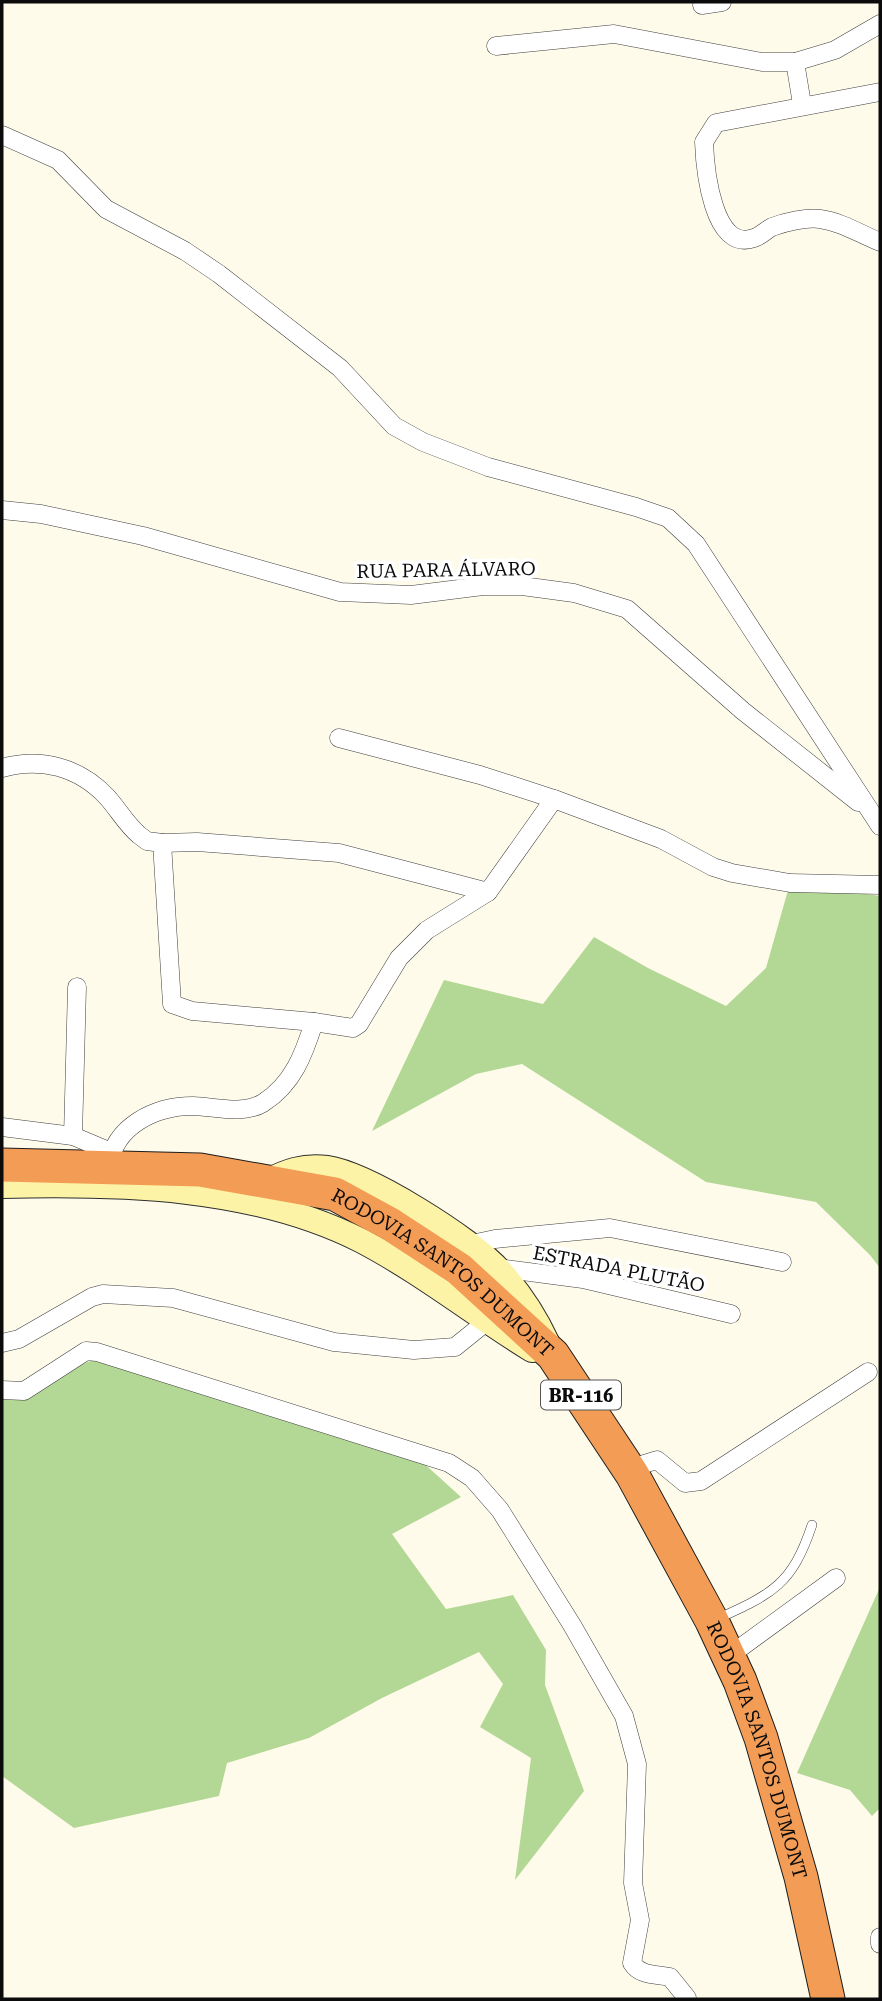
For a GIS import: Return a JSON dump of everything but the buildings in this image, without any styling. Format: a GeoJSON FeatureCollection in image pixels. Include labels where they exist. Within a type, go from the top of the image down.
{"type":"FeatureCollection","features":[{"type":"Feature","properties":{"kind":"highway","name":"RODOVIA SANTOS DUMONT"},"geometry":{"type":"LineString","coordinates":[[2,1165],[110,1159],[200,1170],[266,1182],[345,1184],[391,1208],[559,1362],[632,1474],[729,1656],[761,1738],[802,1877],[828,1999]]}},
{"type":"Feature","properties":{"kind":"street"},"geometry":{"type":"LineString","coordinates":[[702,5],[722,2]]}},
{"type":"Feature","properties":{"kind":"street"},"geometry":{"type":"LineString","coordinates":[[496,46],[614,34],[762,62],[795,62],[835,50],[880,24]]}},
{"type":"Feature","properties":{"kind":"street"},"geometry":{"type":"LineString","coordinates":[[795,62],[802,104]]}},
{"type":"Feature","properties":{"kind":"street"},"geometry":{"type":"LineString","coordinates":[[880,92],[802,104],[716,123],[704,142],[716,211],[730,236],[740,240],[754,238],[772,227],[818,218],[842,224],[880,242]]}},
{"type":"Feature","properties":{"kind":"street"},"geometry":{"type":"LineString","coordinates":[[2,135],[58,160],[106,208],[185,251],[219,274],[340,368],[394,426],[423,442],[488,467],[636,507],[668,519],[696,544],[880,825]]}},
{"type":"Feature","properties":{"kind":"street","name":"RUA PARA ÁLVARO"},"geometry":{"type":"LineString","coordinates":[[2,510],[41,514],[143,536],[340,592],[411,595],[483,586],[522,586],[574,593],[627,609],[743,711],[869,810]]}},
{"type":"Feature","properties":{"kind":"street"},"geometry":{"type":"LineString","coordinates":[[339,738],[480,775],[554,799],[661,839],[732,873],[790,883],[880,885]]}},
{"type":"Feature","properties":{"kind":"street"},"geometry":{"type":"LineString","coordinates":[[2,768],[20,763],[50,764],[71,770],[95,785],[147,841],[162,844],[197,842],[339,853],[488,892]]}},
{"type":"Feature","properties":{"kind":"street"},"geometry":{"type":"LineString","coordinates":[[162,844],[172,1004],[192,1011],[353,1028],[359,1024],[388,974],[413,943],[427,930],[488,892],[554,799]]}},
{"type":"Feature","properties":{"kind":"street"},"geometry":{"type":"LineString","coordinates":[[73,1136],[77,987]]}},
{"type":"Feature","properties":{"kind":"street"},"geometry":{"type":"LineString","coordinates":[[2,1127],[73,1136],[110,1159],[125,1129],[162,1112],[190,1106],[245,1110],[262,1104],[279,1089],[301,1062],[314,1023]]}},
{"type":"Feature","properties":{"kind":"street"},"geometry":{"type":"LineString","coordinates":[[331,1228],[329,1215],[345,1184]]}},
{"type":"Feature","properties":{"kind":"street"},"geometry":{"type":"LineString","coordinates":[[2,1186],[128,1188],[205,1196],[275,1209],[362,1242],[486,1322],[559,1362]]}},
{"type":"Feature","properties":{"kind":"street"},"geometry":{"type":"LineString","coordinates":[[362,1242],[378,1235],[391,1208],[467,1245],[498,1268],[527,1305],[559,1362]]}},
{"type":"Feature","properties":{"kind":"street"},"geometry":{"type":"LineString","coordinates":[[467,1245],[495,1238],[610,1228],[782,1262]]}},
{"type":"Feature","properties":{"kind":"street","name":"ESTRADA PLUTÃO"},"geometry":{"type":"LineString","coordinates":[[498,1268],[583,1279],[731,1314]]}},
{"type":"Feature","properties":{"kind":"street"},"geometry":{"type":"LineString","coordinates":[[2,1343],[19,1339],[103,1294],[173,1298],[334,1342],[414,1350],[455,1347],[486,1322]]}},
{"type":"Feature","properties":{"kind":"street"},"geometry":{"type":"LineString","coordinates":[[2,1390],[24,1391],[86,1351],[97,1352],[449,1463],[466,1473],[500,1510],[572,1625],[624,1716],[637,1764],[633,1883],[640,1920],[632,1963],[637,1971],[670,1977],[687,1999]]}},
{"type":"Feature","properties":{"kind":"street"},"geometry":{"type":"LineString","coordinates":[[632,1474],[644,1464],[657,1460],[685,1483],[701,1481],[868,1372]]}},
{"type":"Feature","properties":{"kind":"street"},"geometry":{"type":"LineString","coordinates":[[729,1656],[836,1578]]}},
{"type":"Feature","properties":{"kind":"street"},"geometry":{"type":"LineString","coordinates":[[880,1937],[880,1944]]}},
{"type":"Feature","properties":{"kind":"lane"},"geometry":{"type":"LineString","coordinates":[[712,1621],[758,1600],[793,1571],[811,1525]]}},
{"type":"Feature","properties":{"kind":"green space"},"geometry":{"type":"Polygon","coordinates":[[[790,883],[880,896],[880,1268],[816,1202],[706,1182],[522,1064],[476,1074],[372,1131],[444,980],[543,1004],[594,937],[648,968],[726,1006],[766,968],[790,883]]]}},
{"type":"Feature","properties":{"kind":"green space"},"geometry":{"type":"Polygon","coordinates":[[[98,1358],[408,1449],[461,1497],[392,1534],[446,1609],[513,1595],[546,1650],[545,1685],[584,1791],[515,1880],[531,1758],[480,1727],[503,1684],[479,1652],[382,1698],[309,1738],[227,1763],[219,1796],[74,1828],[2,1776],[2,1395],[98,1358]]]}},
{"type":"Feature","properties":{"kind":"green space"},"geometry":{"type":"Polygon","coordinates":[[[880,1587],[880,1808],[872,1816],[850,1790],[797,1773],[880,1587]]]}}]}
